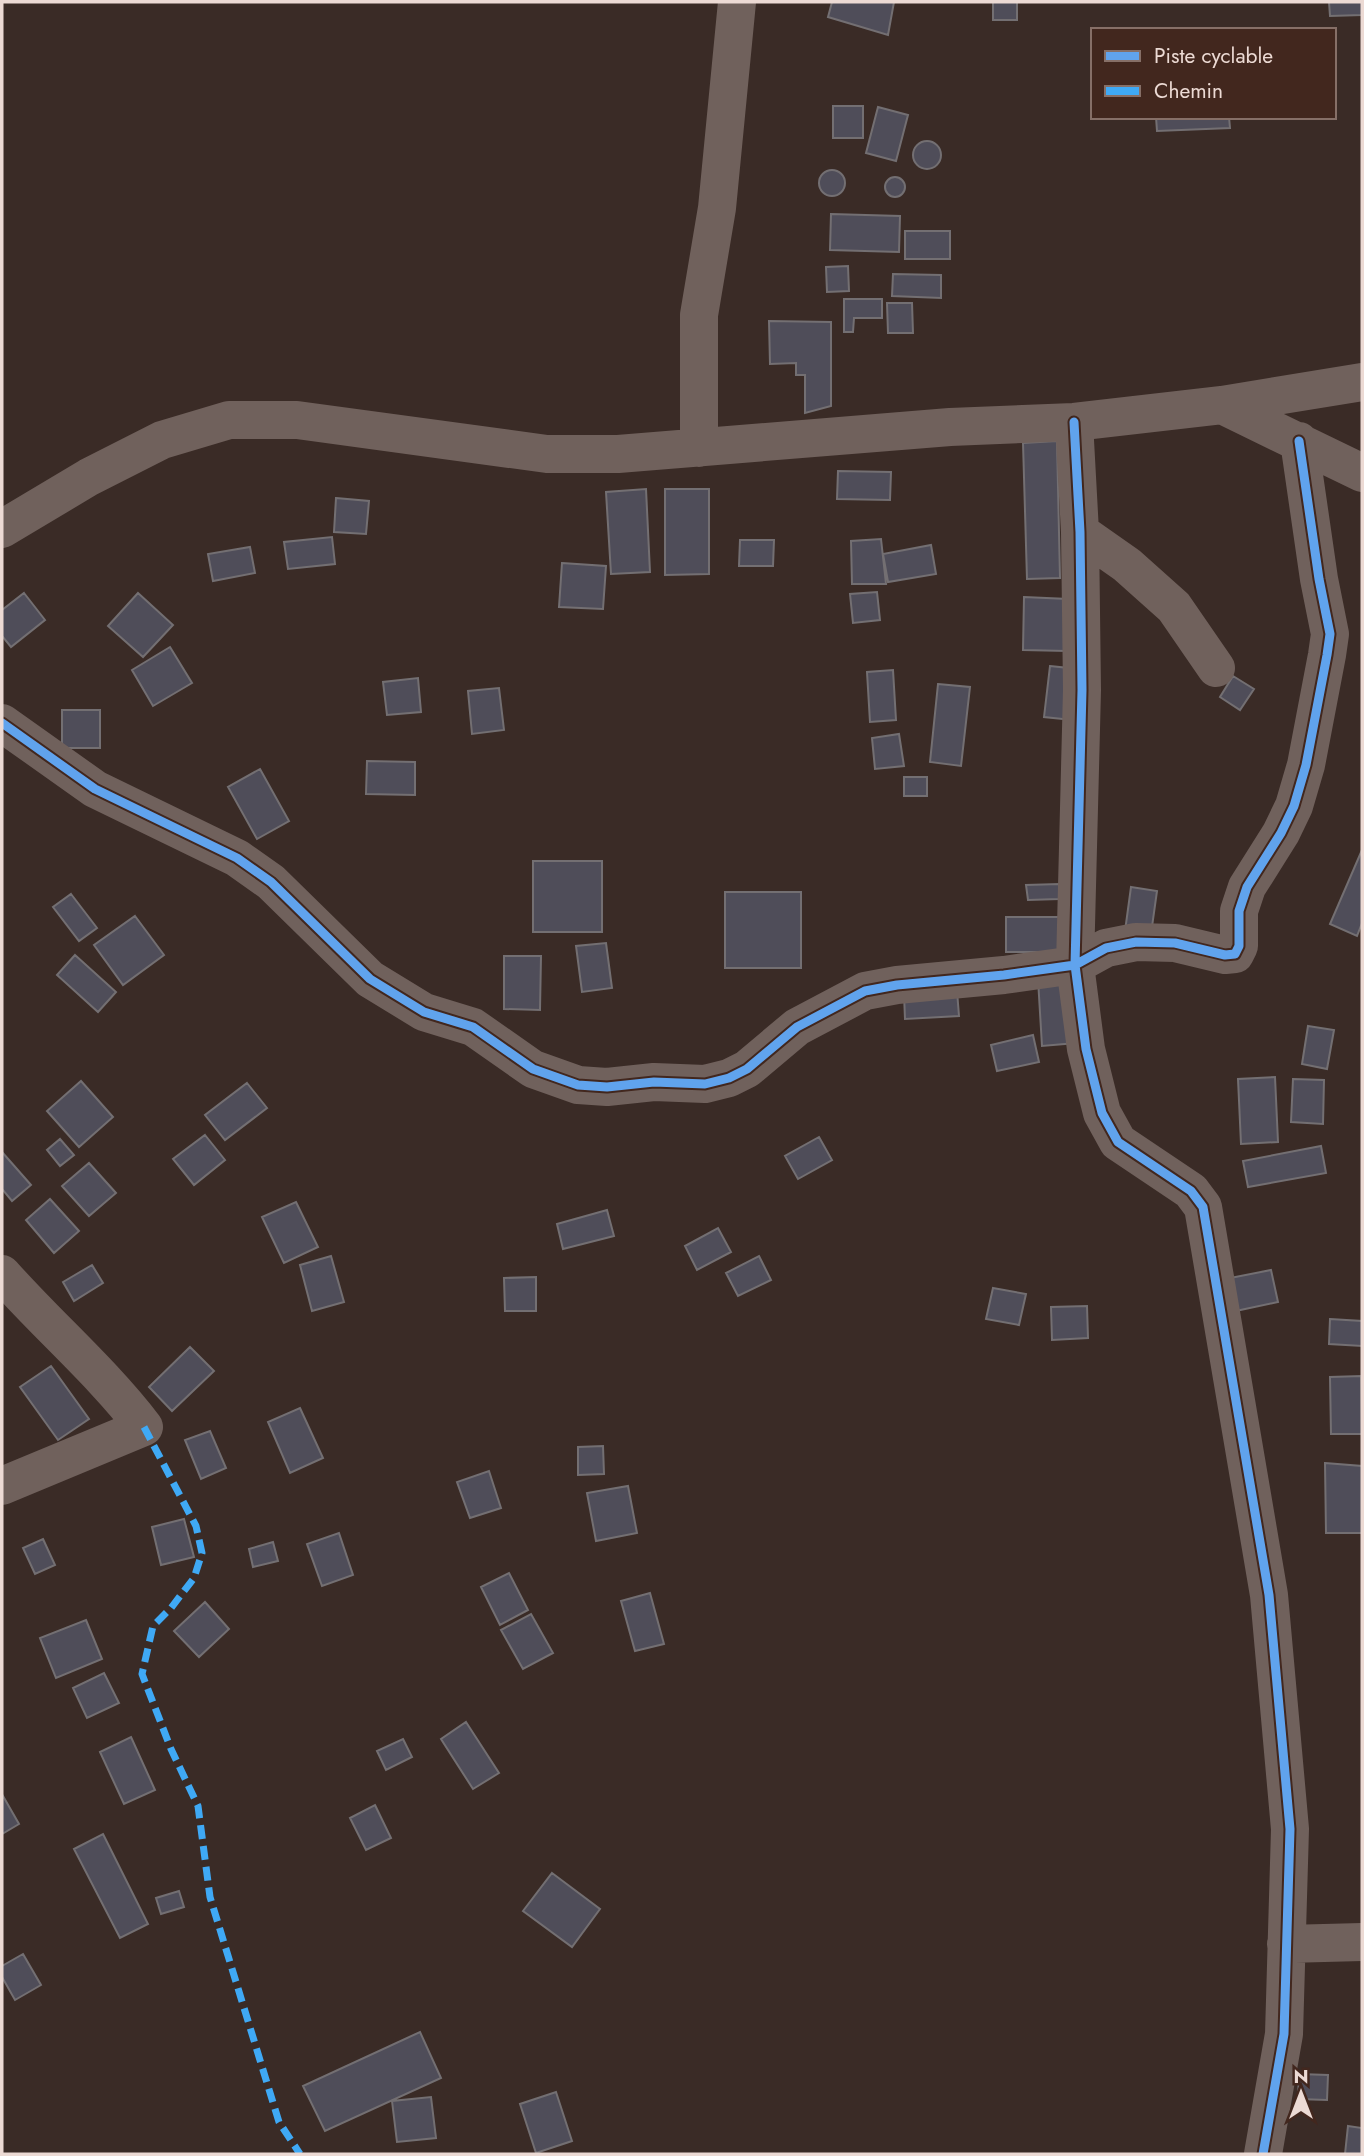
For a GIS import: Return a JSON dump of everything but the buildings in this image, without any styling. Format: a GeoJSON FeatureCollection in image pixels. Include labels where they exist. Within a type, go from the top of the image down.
{"type":"FeatureCollection","features":[{"type":"Feature","properties":{"kind":"street"},"geometry":{"type":"LineString","coordinates":[[699,448],[699,315],[717,208],[737,2]]}},
{"type":"Feature","properties":{"kind":"street"},"geometry":{"type":"LineString","coordinates":[[2,529],[89,477],[162,440],[229,420],[297,420],[547,454],[618,454],[950,427],[1074,422],[1222,405],[1362,382]]}},
{"type":"Feature","properties":{"kind":"street"},"geometry":{"type":"LineString","coordinates":[[1222,405],[1362,473]]}},
{"type":"Feature","properties":{"kind":"street"},"geometry":{"type":"LineString","coordinates":[[1074,422],[1080,532],[1082,690],[1075,965],[1086,1049],[1102,1113],[1118,1142],[1191,1191],[1203,1207],[1269,1595],[1290,1829],[1284,2034],[1264,2154]]}},
{"type":"Feature","properties":{"kind":"street"},"geometry":{"type":"LineString","coordinates":[[2,723],[95,789],[245,864],[271,883],[370,979],[424,1012],[473,1027],[533,1069],[578,1085],[607,1087],[654,1082],[705,1083],[730,1078],[747,1069],[797,1027],[865,991],[939,979],[1004,975],[1075,965],[1106,948],[1136,942],[1175,943],[1225,956],[1235,954],[1239,946],[1239,911],[1247,887],[1282,833],[1294,806],[1306,765],[1330,634],[1318,579],[1299,441]]}},
{"type":"Feature","properties":{"kind":"street"},"geometry":{"type":"LineString","coordinates":[[1080,532],[1127,565],[1174,607],[1216,668]]}},
{"type":"Feature","properties":{"kind":"street"},"geometry":{"type":"LineString","coordinates":[[2,1274],[55,1333],[120,1395],[144,1427],[2,1486]]}},
{"type":"Feature","properties":{"kind":"street"},"geometry":{"type":"LineString","coordinates":[[1286,1944],[1362,1942]]}},
{"type":"Feature","properties":{"kind":"marked path"},"geometry":{"type":"LineString","coordinates":[[144,1427],[196,1526],[202,1553],[194,1578],[153,1626],[142,1674],[171,1749],[198,1806],[210,1897],[279,2122],[300,2154]]}},
{"type":"Feature","properties":{"kind":"cycle path"},"geometry":{"type":"LineString","coordinates":[[1074,422],[1080,532],[1082,690],[1075,965],[1086,1049],[1102,1113],[1118,1142],[1191,1191],[1203,1207],[1269,1595],[1290,1829],[1284,2034],[1263,2154]]}},
{"type":"Feature","properties":{"kind":"cycle path"},"geometry":{"type":"LineString","coordinates":[[2,723],[95,789],[237,858],[271,882],[370,979],[424,1012],[473,1027],[533,1069],[578,1085],[607,1087],[654,1082],[705,1084],[729,1078],[747,1069],[797,1027],[865,991],[1075,965],[1106,948],[1136,942],[1175,943],[1225,955],[1235,954],[1239,946],[1239,911],[1247,887],[1281,833],[1294,806],[1306,765],[1330,634],[1319,579],[1299,441]]}}]}
